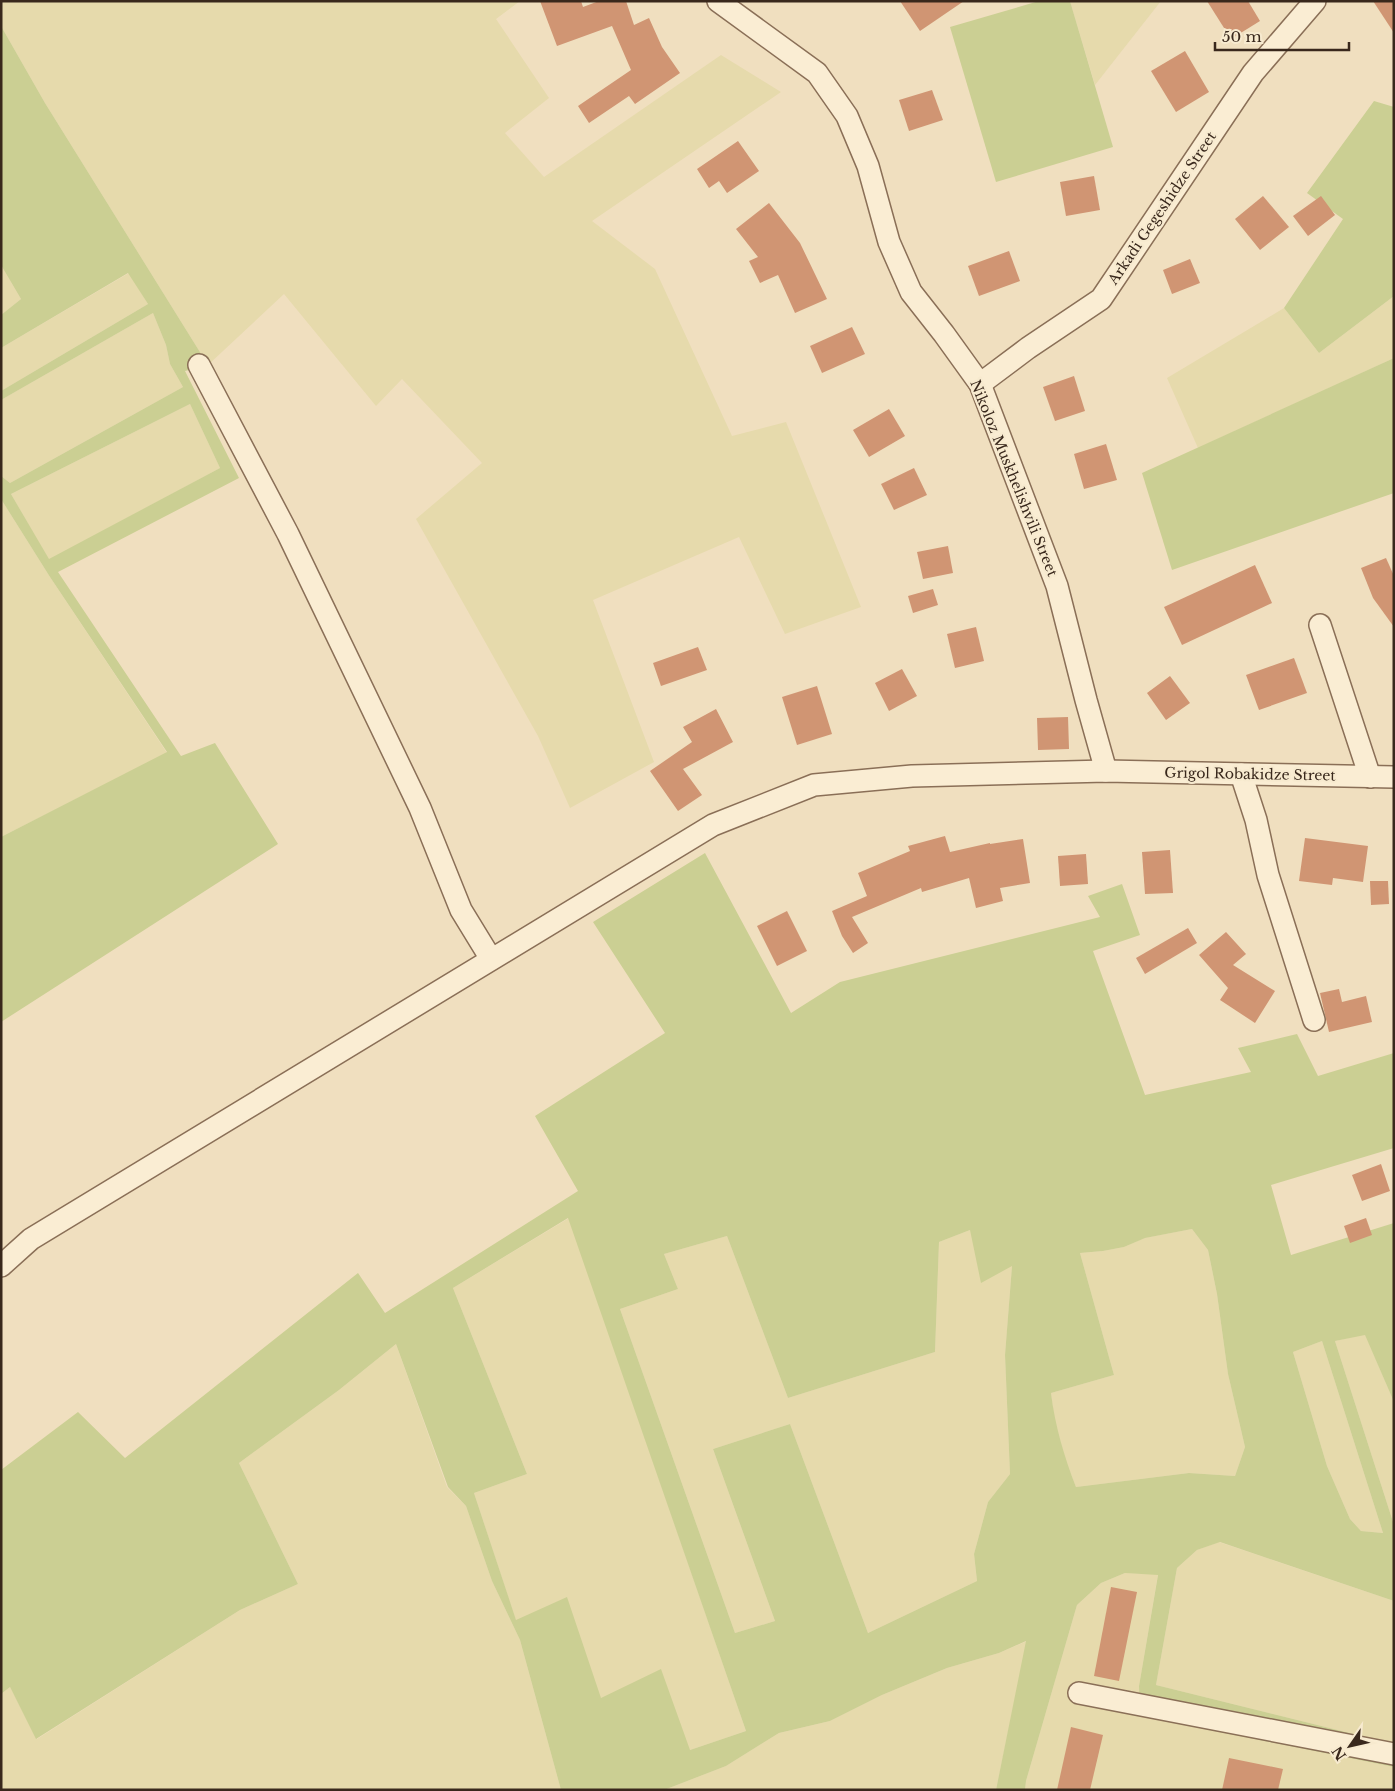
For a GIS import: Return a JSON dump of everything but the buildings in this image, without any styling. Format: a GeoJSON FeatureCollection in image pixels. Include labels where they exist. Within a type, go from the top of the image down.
{"type":"FeatureCollection","features":[{"type":"Feature","properties":{"kind":"street","name":"Nikoloz Muskhelishvili Street"},"geometry":{"type":"LineString","coordinates":[[718,1],[817,73],[847,116],[868,166],[889,242],[911,292],[980,384],[1057,586],[1106,771]]}},
{"type":"Feature","properties":{"kind":"street","name":"Arkadi Gegeshidze Street"},"geometry":{"type":"LineString","coordinates":[[980,384],[1028,348],[1101,300],[1253,73],[1316,1]]}},
{"type":"Feature","properties":{"kind":"street"},"geometry":{"type":"LineString","coordinates":[[199,365],[288,534],[420,808],[461,910],[491,959]]}},
{"type":"Feature","properties":{"kind":"street"},"geometry":{"type":"LineString","coordinates":[[1320,625],[1370,776]]}},
{"type":"Feature","properties":{"kind":"street","name":"Grigol Robakidze Street"},"geometry":{"type":"LineString","coordinates":[[1,1266],[31,1239],[713,825],[814,785],[912,776],[1106,771],[1394,777]]}},
{"type":"Feature","properties":{"kind":"street"},"geometry":{"type":"LineString","coordinates":[[1241,774],[1256,820],[1268,875],[1314,1020]]}},
{"type":"Feature","properties":{"kind":"street"},"geometry":{"type":"LineString","coordinates":[[1079,1693],[1394,1754]]}},
{"type":"Feature","properties":{"kind":"shaded area"},"geometry":{"type":"Polygon","coordinates":[[[1,1],[520,1],[496,19],[549,98],[505,133],[544,177],[721,55],[781,92],[592,221],[655,269],[732,436],[786,422],[861,607],[785,634],[739,537],[593,600],[654,762],[570,808],[538,736],[416,519],[482,463],[402,379],[376,406],[284,294],[208,365],[45,103],[1,26],[1,1]]]}},
{"type":"Feature","properties":{"kind":"shaded area"},"geometry":{"type":"Polygon","coordinates":[[[1070,1],[1161,1],[1095,85],[1070,1]]]}},
{"type":"Feature","properties":{"kind":"shaded area"},"geometry":{"type":"Polygon","coordinates":[[[1,265],[21,299],[1,315],[1,265]]]}},
{"type":"Feature","properties":{"kind":"shaded area"},"geometry":{"type":"Polygon","coordinates":[[[129,273],[148,304],[1,391],[1,348],[129,273]]]}},
{"type":"Feature","properties":{"kind":"shaded area"},"geometry":{"type":"Polygon","coordinates":[[[1394,296],[1394,358],[1198,448],[1167,378],[1284,308],[1319,353],[1394,296]]]}},
{"type":"Feature","properties":{"kind":"shaded area"},"geometry":{"type":"Polygon","coordinates":[[[153,313],[166,345],[170,364],[183,387],[10,483],[1,476],[1,400],[153,313]]]}},
{"type":"Feature","properties":{"kind":"shaded area"},"geometry":{"type":"Polygon","coordinates":[[[190,404],[220,468],[49,560],[11,494],[190,404]]]}},
{"type":"Feature","properties":{"kind":"shaded area"},"geometry":{"type":"Polygon","coordinates":[[[1,499],[50,577],[167,753],[1,837],[1,499]]]}},
{"type":"Feature","properties":{"kind":"shaded area"},"geometry":{"type":"Polygon","coordinates":[[[569,1218],[746,1731],[690,1750],[601,1698],[516,1621],[474,1493],[527,1474],[453,1288],[569,1218]]]}},
{"type":"Feature","properties":{"kind":"shaded area"},"geometry":{"type":"Polygon","coordinates":[[[1192,1229],[1208,1250],[1217,1294],[1228,1374],[1245,1447],[1235,1476],[1189,1473],[1076,1487],[1065,1459],[1054,1418],[1051,1393],[1114,1375],[1080,1253],[1124,1247],[1144,1238],[1192,1229]]]}},
{"type":"Feature","properties":{"kind":"shaded area"},"geometry":{"type":"Polygon","coordinates":[[[970,1230],[1012,1266],[1005,1355],[1010,1474],[988,1502],[974,1554],[977,1581],[868,1633],[790,1424],[713,1449],[775,1621],[735,1633],[620,1309],[678,1289],[664,1254],[727,1236],[788,1398],[935,1352],[939,1242],[970,1230]]]}},
{"type":"Feature","properties":{"kind":"shaded area"},"geometry":{"type":"Polygon","coordinates":[[[1365,1334],[1394,1402],[1394,1525],[1335,1341],[1365,1334]]]}},
{"type":"Feature","properties":{"kind":"shaded area"},"geometry":{"type":"Polygon","coordinates":[[[1322,1341],[1383,1533],[1361,1531],[1350,1519],[1327,1466],[1293,1352],[1322,1341]]]}},
{"type":"Feature","properties":{"kind":"shaded area"},"geometry":{"type":"Polygon","coordinates":[[[396,1344],[447,1487],[466,1506],[492,1581],[520,1640],[561,1790],[1,1790],[1,1694],[10,1687],[37,1739],[240,1610],[298,1584],[239,1463],[339,1390],[396,1344]]]}},
{"type":"Feature","properties":{"kind":"shaded area"},"geometry":{"type":"Polygon","coordinates":[[[1219,1542],[1394,1601],[1394,1744],[1156,1685],[1177,1568],[1197,1550],[1219,1542]]]}},
{"type":"Feature","properties":{"kind":"shaded area"},"geometry":{"type":"Polygon","coordinates":[[[1125,1573],[1158,1574],[1139,1686],[1140,1716],[1394,1767],[1394,1790],[1025,1790],[1077,1605],[1101,1583],[1125,1573]]]}},
{"type":"Feature","properties":{"kind":"shaded area"},"geometry":{"type":"Polygon","coordinates":[[[1027,1641],[996,1790],[664,1790],[726,1766],[779,1733],[830,1721],[882,1695],[947,1668],[999,1653],[1027,1641]]]}},
{"type":"Feature","properties":{"kind":"green space"},"geometry":{"type":"Polygon","coordinates":[[[1039,1],[1070,1],[1113,147],[996,182],[950,27],[1039,1]]]}},
{"type":"Feature","properties":{"kind":"green space"},"geometry":{"type":"Polygon","coordinates":[[[1,26],[45,103],[208,365],[185,371],[239,478],[58,572],[181,756],[215,743],[278,844],[1,1022],[1,837],[167,752],[50,577],[1,499],[1,476],[10,483],[183,387],[170,364],[166,345],[153,313],[1,400],[1,391],[148,304],[128,273],[1,348],[1,315],[21,299],[1,265],[1,26]],[[190,404],[11,494],[49,559],[220,468],[190,404]]]}},
{"type":"Feature","properties":{"kind":"green space"},"geometry":{"type":"Polygon","coordinates":[[[1374,101],[1394,107],[1394,296],[1319,353],[1284,308],[1343,219],[1307,193],[1374,101]]]}},
{"type":"Feature","properties":{"kind":"green space"},"geometry":{"type":"Polygon","coordinates":[[[1394,358],[1394,493],[1172,570],[1142,473],[1394,358]]]}},
{"type":"Feature","properties":{"kind":"green space"},"geometry":{"type":"Polygon","coordinates":[[[705,853],[791,1013],[840,982],[1100,917],[1088,896],[1122,884],[1140,935],[1093,951],[1145,1095],[1251,1072],[1238,1048],[1297,1034],[1318,1076],[1394,1053],[1394,1148],[1271,1185],[1291,1255],[1394,1223],[1394,1402],[1365,1335],[1335,1341],[1394,1525],[1394,1601],[1220,1542],[1197,1550],[1177,1568],[1156,1685],[1394,1744],[1394,1767],[1140,1716],[1139,1686],[1158,1575],[1125,1573],[1101,1583],[1077,1605],[1025,1790],[996,1790],[1026,1641],[999,1653],[947,1668],[882,1695],[830,1721],[779,1733],[726,1766],[664,1790],[561,1790],[520,1640],[492,1581],[466,1506],[448,1487],[396,1344],[339,1390],[239,1463],[298,1584],[240,1610],[36,1739],[10,1687],[1,1694],[1,1470],[78,1412],[125,1458],[358,1273],[385,1313],[578,1191],[535,1116],[665,1033],[593,922],[705,853]],[[568,1218],[453,1288],[527,1474],[474,1493],[516,1620],[567,1597],[601,1698],[661,1669],[690,1750],[746,1731],[568,1218]],[[1192,1229],[1145,1238],[1124,1247],[1080,1253],[1114,1375],[1051,1393],[1060,1441],[1076,1487],[1189,1473],[1235,1476],[1245,1447],[1228,1374],[1217,1294],[1208,1250],[1192,1229]],[[970,1230],[939,1242],[935,1352],[788,1398],[727,1236],[664,1254],[678,1289],[620,1309],[735,1633],[775,1621],[713,1449],[790,1424],[868,1633],[977,1581],[974,1554],[988,1502],[1010,1474],[1005,1355],[1012,1266],[981,1283],[970,1230]],[[1322,1341],[1293,1352],[1327,1466],[1350,1519],[1361,1531],[1383,1533],[1322,1341]]]}}]}
